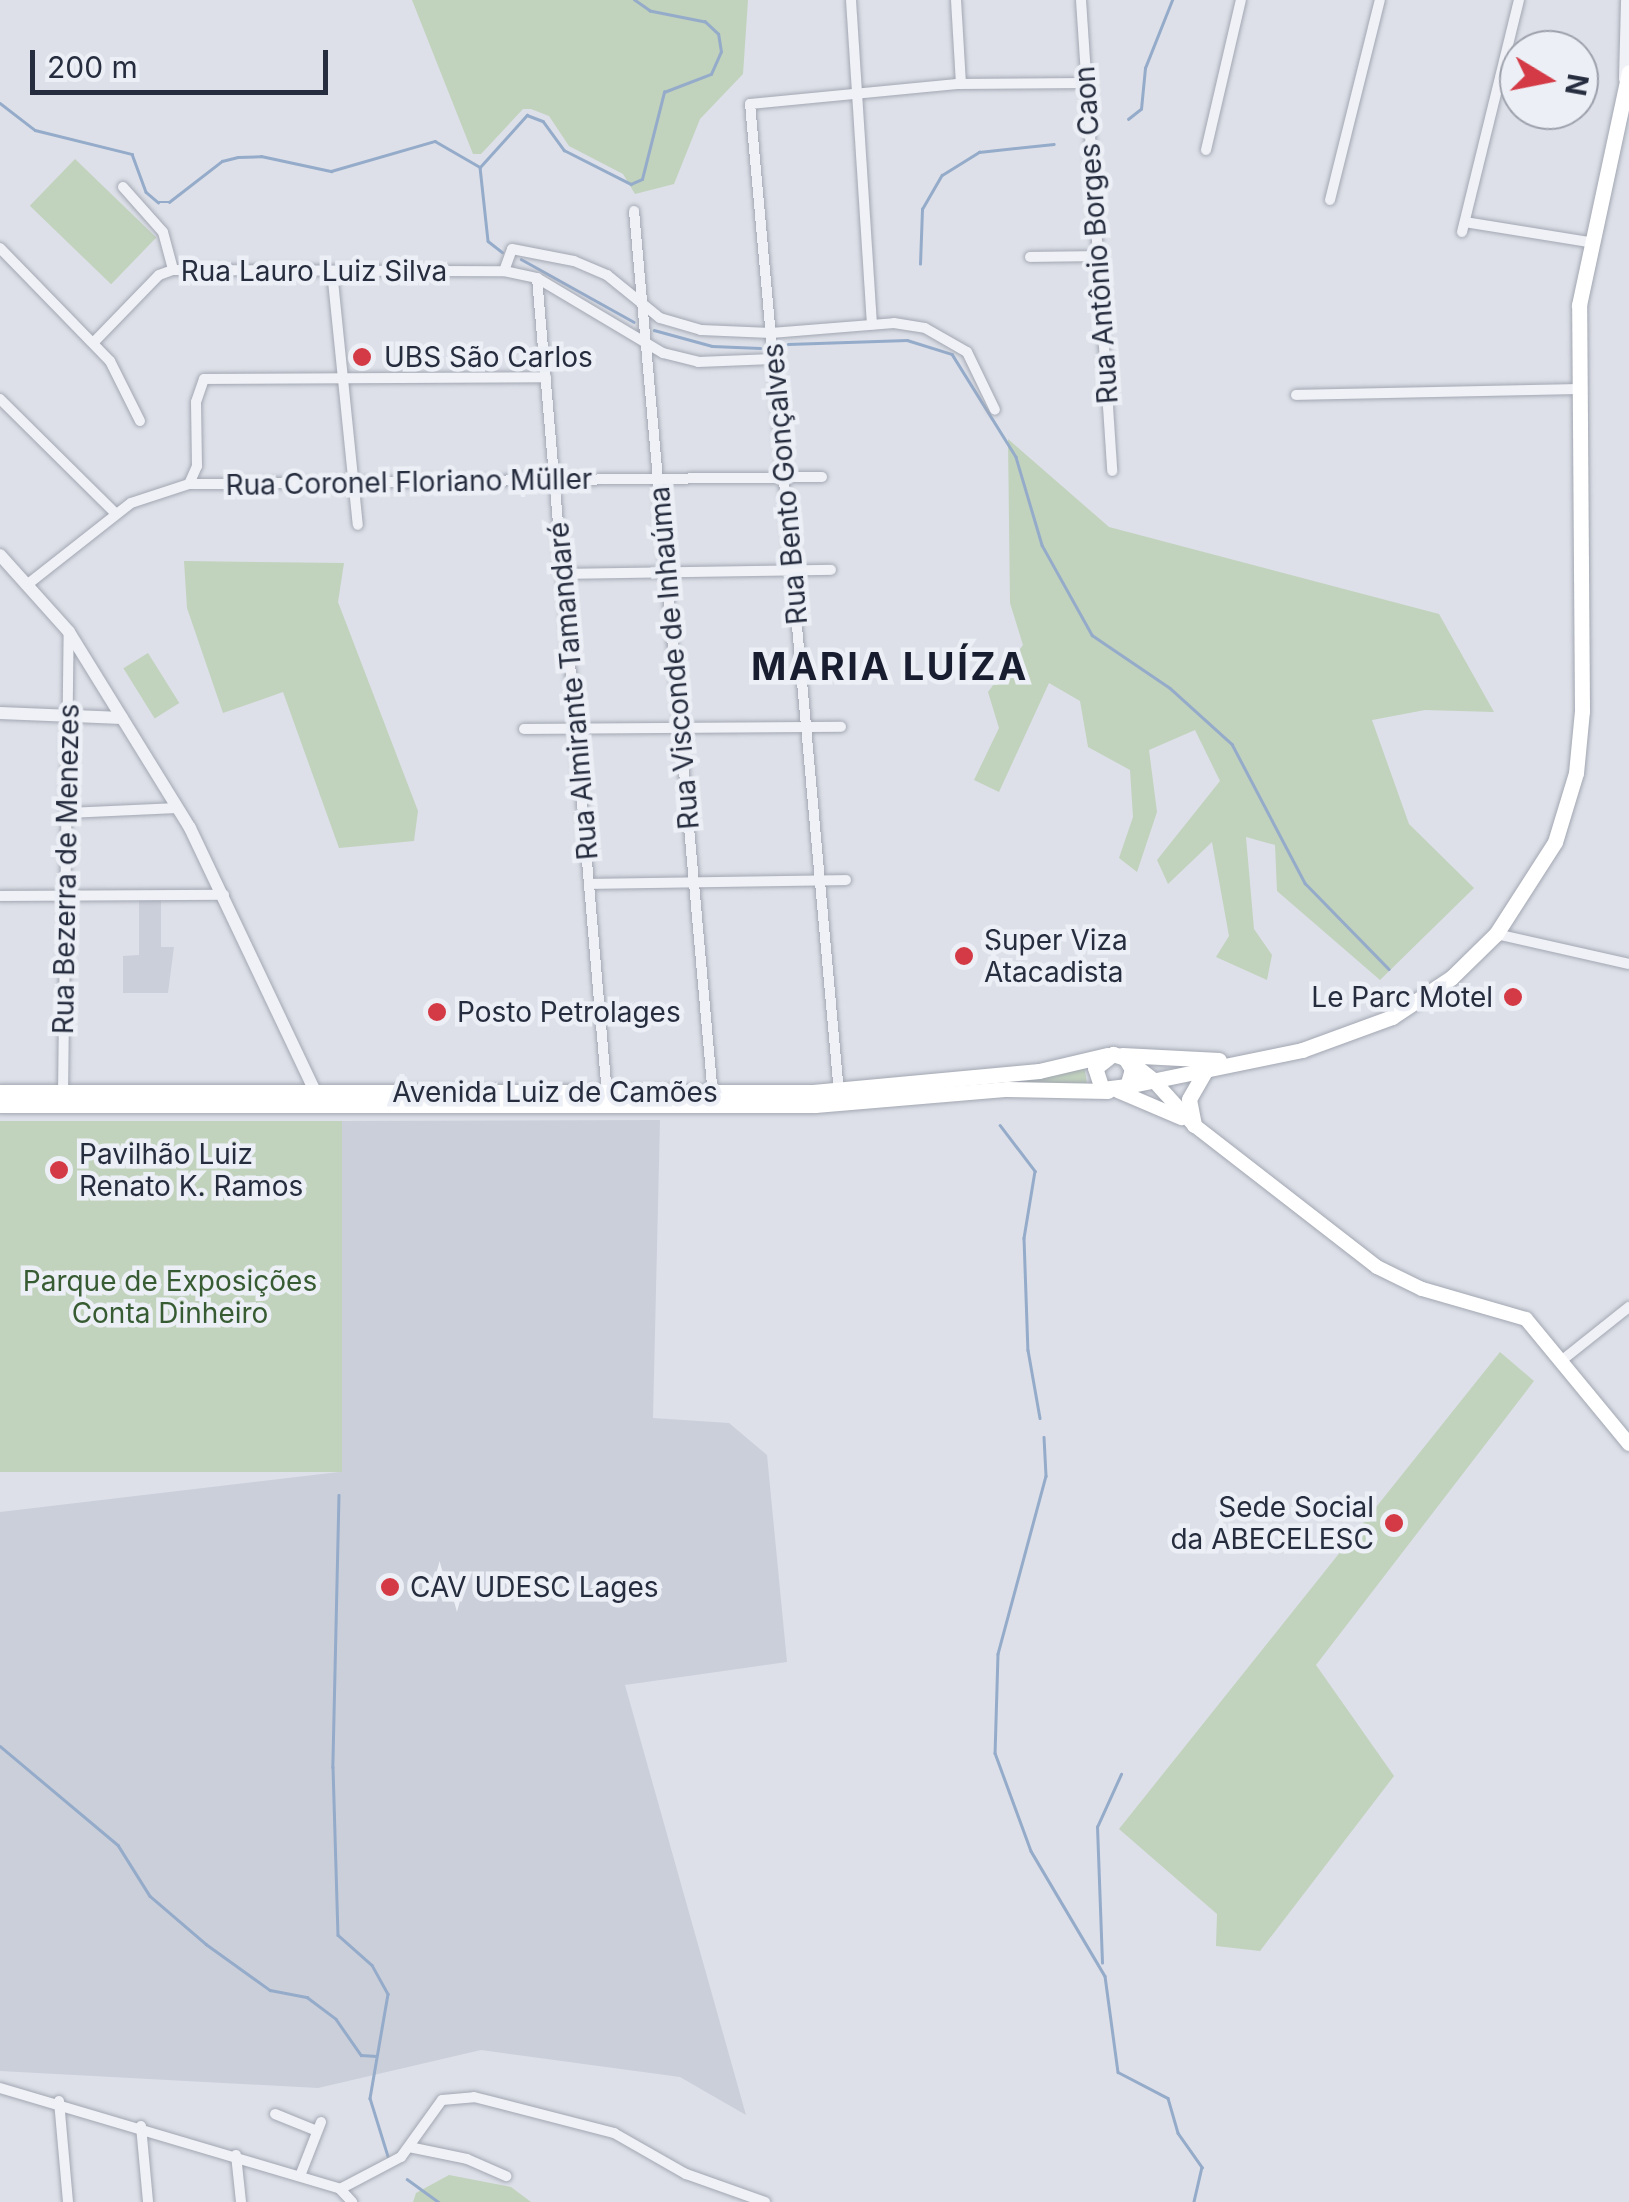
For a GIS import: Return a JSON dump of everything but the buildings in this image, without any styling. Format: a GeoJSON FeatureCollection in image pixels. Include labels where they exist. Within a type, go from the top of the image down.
{"type":"FeatureCollection","features":[{"type":"Feature","properties":{"kind":"main road"},"geometry":{"type":"LineString","coordinates":[[1238,1062],[1333,1042],[1392,1017],[1450,978],[1496,934],[1555,842],[1578,758],[1583,670],[1574,389],[1588,242],[1629,72]]}},
{"type":"Feature","properties":{"kind":"main road"},"geometry":{"type":"LineString","coordinates":[[1117,1056],[1153,1080],[1194,1125],[1377,1268],[1422,1290],[1515,1313],[1561,1360],[1629,1444]]}},
{"type":"Feature","properties":{"kind":"main road"},"geometry":{"type":"LineString","coordinates":[[1117,1056],[1132,1075],[1117,1090]]}},
{"type":"Feature","properties":{"kind":"main road"},"geometry":{"type":"LineString","coordinates":[[1117,1056],[1094,1073],[1117,1090],[1194,1125]]}},
{"type":"Feature","properties":{"kind":"main road","name":"Avenida Luiz de Camões"},"geometry":{"type":"LineString","coordinates":[[840,1097],[1039,1071],[1117,1056],[1238,1062]]}},
{"type":"Feature","properties":{"kind":"main road","name":"Avenida Luiz de Camões"},"geometry":{"type":"LineString","coordinates":[[0,1092],[63,1099],[840,1097],[1007,1088],[1117,1090],[1238,1062]]}},
{"type":"Feature","properties":{"kind":"main road"},"geometry":{"type":"LineString","coordinates":[[1194,1125],[1189,1099],[1206,1068]]}},
{"type":"Feature","properties":{"kind":"main road","name":"Avenida Luiz de Camões"},"geometry":{"type":"LineString","coordinates":[[0,1106],[63,1099]]}},
{"type":"Feature","properties":{"kind":"street"},"geometry":{"type":"LineString","coordinates":[[851,0],[872,324]]}},
{"type":"Feature","properties":{"kind":"street"},"geometry":{"type":"LineString","coordinates":[[956,0],[962,84]]}},
{"type":"Feature","properties":{"kind":"street","name":"Rua Antônio Borges Caon"},"geometry":{"type":"LineString","coordinates":[[1081,0],[1112,471]]}},
{"type":"Feature","properties":{"kind":"street"},"geometry":{"type":"LineString","coordinates":[[1206,150],[1242,0]]}},
{"type":"Feature","properties":{"kind":"street"},"geometry":{"type":"LineString","coordinates":[[1330,200],[1380,0]]}},
{"type":"Feature","properties":{"kind":"street"},"geometry":{"type":"LineString","coordinates":[[1519,0],[1463,227],[1588,242]]}},
{"type":"Feature","properties":{"kind":"street"},"geometry":{"type":"LineString","coordinates":[[1624,91],[1626,0]]}},
{"type":"Feature","properties":{"kind":"street"},"geometry":{"type":"LineString","coordinates":[[857,96],[962,84],[1086,84]]}},
{"type":"Feature","properties":{"kind":"street","name":"Rua Bento Gonçalves"},"geometry":{"type":"LineString","coordinates":[[840,1097],[750,104],[857,96]]}},
{"type":"Feature","properties":{"kind":"street"},"geometry":{"type":"LineString","coordinates":[[123,186],[163,232],[173,270]]}},
{"type":"Feature","properties":{"kind":"street","name":"Rua Visconde de Inhaúma"},"geometry":{"type":"LineString","coordinates":[[634,211],[714,1098]]}},
{"type":"Feature","properties":{"kind":"street"},"geometry":{"type":"LineString","coordinates":[[0,248],[94,342],[121,378],[140,421]]}},
{"type":"Feature","properties":{"kind":"street"},"geometry":{"type":"LineString","coordinates":[[773,359],[698,362],[646,345],[537,278],[504,271],[512,250],[574,261],[607,275],[642,307],[701,330],[771,333],[908,324],[955,342],[978,368],[995,410]]}},
{"type":"Feature","properties":{"kind":"street"},"geometry":{"type":"LineString","coordinates":[[1030,256],[1098,256]]}},
{"type":"Feature","properties":{"kind":"street","name":"Rua Lauro Luiz Silva"},"geometry":{"type":"LineString","coordinates":[[94,342],[159,275],[173,270],[504,271]]}},
{"type":"Feature","properties":{"kind":"street"},"geometry":{"type":"LineString","coordinates":[[332,271],[358,525]]}},
{"type":"Feature","properties":{"kind":"street","name":"Rua Almirante Tamandaré"},"geometry":{"type":"LineString","coordinates":[[537,278],[608,1098]]}},
{"type":"Feature","properties":{"kind":"street"},"geometry":{"type":"LineString","coordinates":[[189,484],[199,453],[197,391],[212,376],[546,377]]}},
{"type":"Feature","properties":{"kind":"street"},"geometry":{"type":"LineString","coordinates":[[1296,395],[1574,389]]}},
{"type":"Feature","properties":{"kind":"street"},"geometry":{"type":"LineString","coordinates":[[0,398],[116,513]]}},
{"type":"Feature","properties":{"kind":"street","name":"Rua Coronel Floriano Müller"},"geometry":{"type":"LineString","coordinates":[[28,584],[116,513],[148,494],[189,484],[822,477]]}},
{"type":"Feature","properties":{"kind":"street"},"geometry":{"type":"LineString","coordinates":[[0,555],[69,632],[178,808],[226,895],[318,1099]]}},
{"type":"Feature","properties":{"kind":"street"},"geometry":{"type":"LineString","coordinates":[[563,574],[830,570]]}},
{"type":"Feature","properties":{"kind":"street","name":"Rua Bezerra de Menezes"},"geometry":{"type":"LineString","coordinates":[[63,1099],[69,632]]}},
{"type":"Feature","properties":{"kind":"street"},"geometry":{"type":"LineString","coordinates":[[0,713],[122,718]]}},
{"type":"Feature","properties":{"kind":"street"},"geometry":{"type":"LineString","coordinates":[[524,729],[841,727]]}},
{"type":"Feature","properties":{"kind":"street"},"geometry":{"type":"LineString","coordinates":[[66,813],[178,808]]}},
{"type":"Feature","properties":{"kind":"street"},"geometry":{"type":"LineString","coordinates":[[589,884],[846,880]]}},
{"type":"Feature","properties":{"kind":"street"},"geometry":{"type":"LineString","coordinates":[[0,896],[226,895]]}},
{"type":"Feature","properties":{"kind":"street"},"geometry":{"type":"LineString","coordinates":[[1496,934],[1629,964]]}},
{"type":"Feature","properties":{"kind":"street"},"geometry":{"type":"LineString","coordinates":[[1561,1360],[1629,1307]]}},
{"type":"Feature","properties":{"kind":"street"},"geometry":{"type":"LineString","coordinates":[[0,2088],[59,2101],[236,2155],[340,2189],[352,2202]]}},
{"type":"Feature","properties":{"kind":"street"},"geometry":{"type":"LineString","coordinates":[[340,2189],[388,2168],[409,2147],[442,2100],[474,2097],[614,2133],[686,2174],[766,2202]]}},
{"type":"Feature","properties":{"kind":"street"},"geometry":{"type":"LineString","coordinates":[[59,2101],[68,2202]]}},
{"type":"Feature","properties":{"kind":"street"},"geometry":{"type":"LineString","coordinates":[[275,2114],[319,2126],[300,2176]]}},
{"type":"Feature","properties":{"kind":"street"},"geometry":{"type":"LineString","coordinates":[[142,2126],[148,2202]]}},
{"type":"Feature","properties":{"kind":"street"},"geometry":{"type":"LineString","coordinates":[[409,2147],[468,2159],[506,2176]]}},
{"type":"Feature","properties":{"kind":"street"},"geometry":{"type":"LineString","coordinates":[[236,2155],[242,2202]]}},
{"type":"Feature","properties":{"kind":"shaded area"},"geometry":{"type":"Polygon","coordinates":[[[139,898],[161,898],[161,947],[174,947],[168,993],[123,993],[123,956],[139,955],[139,898]]]}},
{"type":"Feature","properties":{"kind":"shaded area","name":"CAV UDESC Lages"},"geometry":{"type":"Polygon","coordinates":[[[660,1120],[653,1418],[729,1423],[767,1455],[787,1662],[625,1685],[746,2115],[680,2077],[481,2050],[318,2088],[0,2071],[0,1512],[339,1472],[342,1121],[660,1120]]]}},
{"type":"Feature","properties":{"kind":"green space"},"geometry":{"type":"Polygon","coordinates":[[[412,0],[748,0],[743,74],[700,119],[674,184],[635,194],[623,174],[569,146],[549,116],[531,109],[523,109],[481,154],[473,154],[412,0]]]}},
{"type":"Feature","properties":{"kind":"green space"},"geometry":{"type":"Polygon","coordinates":[[[75,159],[156,237],[111,284],[30,206],[75,159]]]}},
{"type":"Feature","properties":{"kind":"green space"},"geometry":{"type":"Polygon","coordinates":[[[1008,439],[1109,527],[1439,614],[1494,712],[1425,710],[1372,720],[1409,824],[1474,888],[1380,980],[1277,891],[1275,845],[1246,837],[1254,929],[1272,955],[1267,980],[1216,957],[1229,936],[1212,842],[1168,884],[1157,860],[1220,781],[1195,730],[1149,750],[1157,812],[1137,872],[1119,858],[1133,817],[1130,770],[1088,747],[1080,701],[1049,683],[999,792],[974,780],[999,728],[988,692],[1023,645],[1010,603],[1008,439]]]}},
{"type":"Feature","properties":{"kind":"green space"},"geometry":{"type":"Polygon","coordinates":[[[184,561],[344,563],[338,602],[418,811],[414,841],[339,848],[283,692],[223,713],[187,608],[184,561]]]}},
{"type":"Feature","properties":{"kind":"green space"},"geometry":{"type":"Polygon","coordinates":[[[148,653],[179,703],[155,718],[123,668],[148,653]]]}},
{"type":"Feature","properties":{"kind":"green space"},"geometry":{"type":"Polygon","coordinates":[[[1084,1065],[1087,1083],[850,1097],[1084,1065]]]}},
{"type":"Feature","properties":{"kind":"green space","name":"Parque de Exposições Conta Dinheiro"},"geometry":{"type":"Polygon","coordinates":[[[0,1121],[342,1121],[342,1472],[0,1472],[0,1121]]]}},
{"type":"Feature","properties":{"kind":"green space","name":"Sede Social da ABECELESC"},"geometry":{"type":"Polygon","coordinates":[[[1500,1352],[1534,1381],[1316,1665],[1394,1776],[1260,1951],[1216,1946],[1217,1914],[1119,1829],[1500,1352]]]}},
{"type":"Feature","properties":{"kind":"green space"},"geometry":{"type":"Polygon","coordinates":[[[449,2175],[511,2187],[531,2202],[413,2202],[416,2193],[449,2175]]]}},
{"type":"Feature","properties":{"kind":"waterway"},"geometry":{"type":"LineString","coordinates":[[0,103],[35,130],[132,154],[146,192],[158,202],[169,202],[222,161],[238,157],[261,156],[331,171],[435,141],[480,167],[527,115],[543,121],[564,150],[631,184],[642,179],[664,92],[711,74],[721,52],[718,34],[705,22],[650,11],[634,0]]}},
{"type":"Feature","properties":{"kind":"waterway"},"geometry":{"type":"LineString","coordinates":[[1128,119],[1141,109],[1145,68],[1172,0]]}},
{"type":"Feature","properties":{"kind":"waterway"},"geometry":{"type":"LineString","coordinates":[[920,264],[922,209],[942,175],[979,152],[1054,144]]}},
{"type":"Feature","properties":{"kind":"waterway"},"geometry":{"type":"LineString","coordinates":[[480,167],[488,241],[502,252]]}},
{"type":"Feature","properties":{"kind":"waterway"},"geometry":{"type":"LineString","coordinates":[[521,259],[634,322]]}},
{"type":"Feature","properties":{"kind":"waterway"},"geometry":{"type":"LineString","coordinates":[[654,330],[712,346],[760,348]]}},
{"type":"Feature","properties":{"kind":"waterway"},"geometry":{"type":"LineString","coordinates":[[788,344],[907,340],[952,354],[1016,457],[1042,545],[1092,635],[1170,688],[1232,744],[1305,883],[1389,969]]}},
{"type":"Feature","properties":{"kind":"waterway"},"geometry":{"type":"LineString","coordinates":[[1000,1125],[1035,1171],[1024,1238],[1028,1350],[1040,1418]]}},
{"type":"Feature","properties":{"kind":"waterway"},"geometry":{"type":"LineString","coordinates":[[1044,1437],[1046,1476],[998,1654],[995,1753],[1031,1851],[1105,1976],[1118,2072],[1168,2098],[1178,2133],[1202,2167],[1194,2202]]}},
{"type":"Feature","properties":{"kind":"waterway"},"geometry":{"type":"LineString","coordinates":[[339,1495],[333,1767],[338,1935],[372,1965],[388,1994],[370,2098],[388,2156]]}},
{"type":"Feature","properties":{"kind":"waterway"},"geometry":{"type":"LineString","coordinates":[[0,1746],[118,1845],[150,1896],[206,1944],[270,1990],[307,1997],[336,2019],[361,2055],[376,2056]]}},
{"type":"Feature","properties":{"kind":"waterway"},"geometry":{"type":"LineString","coordinates":[[1102,1963],[1097,1827],[1121,1774]]}},
{"type":"Feature","properties":{"kind":"waterway"},"geometry":{"type":"LineString","coordinates":[[407,2179],[439,2202]]}},
{"type":"Feature","properties":{"kind":"place","name":"UBS São Carlos"},"geometry":{"type":"Point","coordinates":[362,357]}},
{"type":"Feature","properties":{"kind":"place","name":"Super Viza Atacadista"},"geometry":{"type":"Point","coordinates":[964,956]}},
{"type":"Feature","properties":{"kind":"place","name":"Le Parc Motel"},"geometry":{"type":"Point","coordinates":[1513,997]}},
{"type":"Feature","properties":{"kind":"place","name":"Posto Petrolages"},"geometry":{"type":"Point","coordinates":[437,1012]}},
{"type":"Feature","properties":{"kind":"place","name":"Pavilhão Luiz Renato K. Ramos"},"geometry":{"type":"Point","coordinates":[59,1170]}},
{"type":"Feature","properties":{"kind":"place","name":"Sede Social da ABECELESC"},"geometry":{"type":"Point","coordinates":[1394,1523]}},
{"type":"Feature","properties":{"kind":"place","name":"CAV UDESC Lages"},"geometry":{"type":"Point","coordinates":[390,1587]}},
{"type":"Feature","properties":{"kind":"district","name":"MARIA LUÍZA"},"geometry":{"type":"Point","coordinates":[890,667]}}]}
